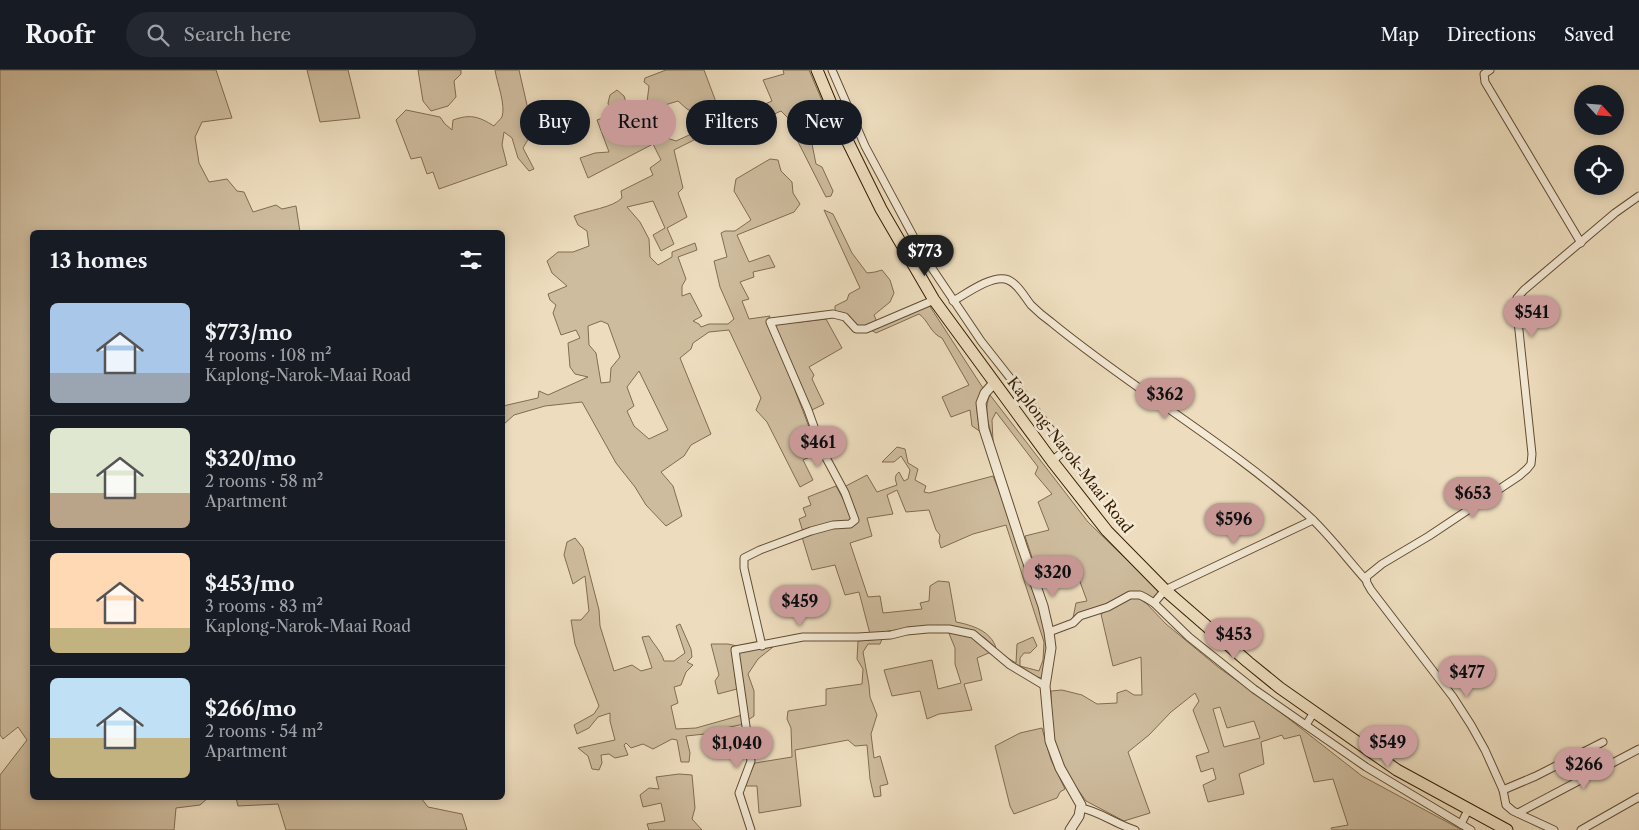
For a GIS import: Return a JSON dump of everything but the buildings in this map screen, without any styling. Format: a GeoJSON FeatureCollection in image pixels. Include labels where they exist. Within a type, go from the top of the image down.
{"type":"FeatureCollection","features":[{"type":"Feature","properties":{"kind":"highway","name":"Kaplong-Narok-Maai Road"},"geometry":{"type":"LineString","coordinates":[[816,70],[876,200],[934,300],[1052,461],[1107,531],[1165,590],[1248,662],[1314,712],[1398,770],[1507,830]]}},
{"type":"Feature","properties":{"kind":"street"},"geometry":{"type":"LineString","coordinates":[[832,70],[853,122],[918,247],[981,341],[1063,445],[1064,451],[1052,461]]}},
{"type":"Feature","properties":{"kind":"street"},"geometry":{"type":"LineString","coordinates":[[1490,70],[1484,74],[1485,82],[1581,243]]}},
{"type":"Feature","properties":{"kind":"street"},"geometry":{"type":"LineString","coordinates":[[824,86],[837,81]]}},
{"type":"Feature","properties":{"kind":"street"},"geometry":{"type":"LineString","coordinates":[[876,200],[888,191]]}},
{"type":"Feature","properties":{"kind":"street"},"geometry":{"type":"LineString","coordinates":[[1366,580],[1366,577],[1382,564],[1502,490],[1528,470],[1532,454],[1517,298],[1615,213],[1639,196]]}},
{"type":"Feature","properties":{"kind":"street"},"geometry":{"type":"LineString","coordinates":[[953,301],[992,280],[999,278],[1011,281],[1050,322],[1206,434],[1295,504],[1313,520],[1366,580],[1371,590],[1461,710],[1485,750],[1503,790],[1506,805],[1518,813],[1554,830]]}},
{"type":"Feature","properties":{"kind":"street"},"geometry":{"type":"LineString","coordinates":[[762,646],[744,568],[744,558],[811,531],[833,525],[850,524],[855,520],[844,492],[822,452],[808,410],[770,322],[834,314],[845,317],[856,329],[866,329],[934,300]]}},
{"type":"Feature","properties":{"kind":"street"},"geometry":{"type":"LineString","coordinates":[[994,383],[985,393],[981,403],[984,429],[1043,606],[1049,632],[1051,648],[1045,686],[1050,741],[1060,768],[1078,798],[1081,808],[1079,816],[1070,830]]}},
{"type":"Feature","properties":{"kind":"street"},"geometry":{"type":"LineString","coordinates":[[1154,604],[1165,590],[1313,520]]}},
{"type":"Feature","properties":{"kind":"street"},"geometry":{"type":"LineString","coordinates":[[1049,632],[1073,623],[1080,616],[1108,607],[1130,595],[1140,595],[1154,604],[1224,667],[1366,767],[1470,830]]}},
{"type":"Feature","properties":{"kind":"street"},"geometry":{"type":"LineString","coordinates":[[750,830],[739,793],[751,761],[734,650],[804,637],[858,637],[891,635],[928,629],[955,630],[973,634],[1010,665],[1045,686]]}},
{"type":"Feature","properties":{"kind":"street"},"geometry":{"type":"LineString","coordinates":[[1306,725],[1314,712]]}},
{"type":"Feature","properties":{"kind":"street"},"geometry":{"type":"LineString","coordinates":[[1503,790],[1536,776],[1603,742]]}},
{"type":"Feature","properties":{"kind":"street"},"geometry":{"type":"LineString","coordinates":[[1518,813],[1639,749]]}},
{"type":"Feature","properties":{"kind":"street"},"geometry":{"type":"LineString","coordinates":[[1581,830],[1639,796]]}},
{"type":"Feature","properties":{"kind":"street"},"geometry":{"type":"LineString","coordinates":[[1081,808],[1135,830]]}},
{"type":"Feature","properties":{"kind":"street"},"geometry":{"type":"LineString","coordinates":[[1460,824],[1468,810]]}},
{"type":"Feature","properties":{"kind":"shaded area"},"geometry":{"type":"Polygon","coordinates":[[[0,70],[216,70],[232,118],[202,122],[195,137],[199,163],[209,182],[227,179],[237,191],[244,192],[253,212],[276,205],[282,209],[296,206],[300,230],[30,230],[30,800],[206,800],[200,805],[176,808],[174,830],[0,830],[0,775],[27,740],[18,727],[3,739],[0,735],[0,70]]]}},
{"type":"Feature","properties":{"kind":"shaded area"},"geometry":{"type":"Polygon","coordinates":[[[307,70],[348,70],[360,118],[320,122],[307,70]]]}},
{"type":"Feature","properties":{"kind":"shaded area"},"geometry":{"type":"Polygon","coordinates":[[[418,70],[461,70],[461,74],[454,81],[456,97],[448,106],[431,111],[423,101],[418,70]]]}},
{"type":"Feature","properties":{"kind":"shaded area"},"geometry":{"type":"Polygon","coordinates":[[[495,70],[519,70],[526,100],[520,100],[520,145],[525,145],[523,148],[534,169],[529,171],[518,158],[512,138],[504,132],[502,145],[507,165],[439,189],[433,172],[427,174],[421,157],[411,159],[396,120],[406,110],[440,117],[452,130],[453,120],[464,117],[478,118],[494,126],[502,117],[502,100],[495,70]]]}},
{"type":"Feature","properties":{"kind":"shaded area"},"geometry":{"type":"Polygon","coordinates":[[[666,70],[704,70],[715,100],[686,100],[686,108],[676,100],[647,100],[649,86],[644,82],[645,78],[666,70]]]}},
{"type":"Feature","properties":{"kind":"shaded area"},"geometry":{"type":"Polygon","coordinates":[[[783,70],[809,70],[822,100],[787,100],[787,117],[781,111],[777,113],[777,100],[772,100],[763,80],[784,74],[783,70]]]}},
{"type":"Feature","properties":{"kind":"shaded area"},"geometry":{"type":"Polygon","coordinates":[[[617,90],[624,96],[625,100],[609,100],[610,95],[617,90]]]}},
{"type":"Feature","properties":{"kind":"shaded area"},"geometry":{"type":"Polygon","coordinates":[[[686,136],[686,144],[674,150],[683,188],[678,193],[687,217],[667,228],[674,244],[661,251],[653,235],[665,228],[653,201],[627,207],[640,222],[649,239],[650,257],[658,265],[672,257],[672,252],[695,243],[697,250],[678,257],[686,279],[682,286],[682,296],[690,293],[702,316],[693,321],[701,327],[709,324],[728,324],[734,319],[720,287],[714,261],[727,257],[721,233],[735,231],[751,220],[734,191],[736,179],[770,159],[778,160],[781,171],[792,182],[793,193],[800,204],[794,212],[737,235],[749,262],[769,255],[775,267],[753,272],[754,277],[740,282],[749,299],[742,301],[749,319],[770,316],[768,320],[819,453],[803,460],[813,480],[800,487],[767,422],[756,410],[761,398],[729,330],[709,332],[693,343],[691,349],[680,358],[711,434],[691,445],[684,456],[661,472],[673,486],[682,516],[666,526],[646,505],[635,487],[616,463],[582,402],[545,406],[514,415],[505,423],[505,406],[538,398],[539,391],[548,395],[588,377],[575,374],[570,367],[568,343],[580,338],[576,330],[561,335],[553,313],[556,305],[550,300],[548,294],[567,286],[552,273],[547,261],[558,252],[573,252],[589,246],[587,231],[578,225],[574,216],[606,207],[618,201],[622,198],[621,191],[653,175],[650,168],[661,160],[654,145],[676,145],[676,141],[686,136]],[[601,321],[588,326],[589,345],[596,353],[601,383],[610,382],[611,368],[620,357],[608,324],[601,321]],[[639,371],[627,387],[634,406],[627,411],[634,426],[649,439],[668,430],[639,371]]]}},
{"type":"Feature","properties":{"kind":"shaded area"},"geometry":{"type":"Polygon","coordinates":[[[606,145],[651,145],[588,178],[580,158],[595,153],[609,152],[606,145]]]}},
{"type":"Feature","properties":{"kind":"shaded area"},"geometry":{"type":"Polygon","coordinates":[[[800,145],[812,145],[816,164],[822,167],[833,191],[831,196],[826,197],[800,145]]]}},
{"type":"Feature","properties":{"kind":"shaded area"},"geometry":{"type":"Polygon","coordinates":[[[824,210],[833,214],[852,253],[867,273],[882,270],[890,280],[894,293],[890,302],[874,315],[877,322],[866,327],[859,326],[845,313],[835,311],[835,306],[847,300],[849,294],[860,288],[824,210]]]}},
{"type":"Feature","properties":{"kind":"shaded area"},"geometry":{"type":"Polygon","coordinates":[[[929,305],[983,388],[977,404],[981,432],[972,426],[970,410],[951,417],[942,397],[969,385],[942,338],[935,333],[919,314],[876,333],[871,330],[929,305]]]}},
{"type":"Feature","properties":{"kind":"shaded area"},"geometry":{"type":"Polygon","coordinates":[[[826,319],[842,348],[809,367],[814,375],[812,379],[824,404],[812,410],[773,325],[776,322],[826,319]]]}},
{"type":"Feature","properties":{"kind":"shaded area"},"geometry":{"type":"Polygon","coordinates":[[[990,395],[1088,522],[1159,591],[1152,599],[1137,592],[1131,592],[1073,618],[1076,603],[1087,601],[1079,579],[1067,585],[1055,568],[1039,579],[1025,536],[1049,530],[1038,502],[1052,494],[1035,474],[1038,467],[996,412],[992,420],[993,441],[987,412],[990,395]]]}},
{"type":"Feature","properties":{"kind":"shaded area"},"geometry":{"type":"Polygon","coordinates":[[[897,447],[905,449],[908,463],[918,469],[915,480],[926,486],[924,492],[929,493],[993,476],[1047,633],[1047,662],[1041,678],[1019,669],[1001,654],[1016,663],[1017,644],[1033,637],[1037,646],[1030,653],[1024,653],[1020,658],[1020,666],[1039,671],[1043,660],[1044,642],[1006,525],[973,534],[941,548],[940,535],[936,530],[929,510],[906,512],[897,490],[887,495],[893,514],[867,518],[872,536],[850,543],[868,597],[880,596],[883,613],[922,609],[920,603],[929,601],[930,586],[938,581],[949,582],[956,622],[974,627],[985,633],[994,642],[996,648],[978,634],[958,628],[920,627],[870,634],[859,592],[845,595],[835,565],[812,570],[802,537],[856,522],[844,487],[867,475],[877,492],[897,485],[895,478],[899,472],[904,481],[908,479],[910,470],[901,456],[894,462],[882,462],[897,447]]]}},
{"type":"Feature","properties":{"kind":"shaded area"},"geometry":{"type":"Polygon","coordinates":[[[836,486],[851,514],[851,518],[848,521],[836,522],[803,532],[799,519],[806,516],[803,508],[811,505],[808,497],[836,486]]]}},
{"type":"Feature","properties":{"kind":"shaded area"},"geometry":{"type":"Polygon","coordinates":[[[575,538],[583,548],[599,610],[600,626],[614,671],[632,665],[641,671],[652,668],[642,637],[649,636],[664,661],[674,661],[685,653],[676,626],[680,624],[691,649],[692,657],[687,662],[693,665],[686,672],[681,685],[674,687],[678,703],[671,706],[676,729],[696,728],[742,715],[744,724],[712,731],[710,739],[707,741],[705,734],[686,736],[690,753],[689,762],[681,762],[677,740],[672,739],[653,749],[643,744],[631,748],[626,743],[624,745],[628,755],[615,758],[609,754],[601,755],[602,763],[599,770],[592,769],[588,756],[578,748],[615,740],[610,713],[598,717],[589,728],[577,734],[574,725],[594,714],[599,706],[575,644],[571,620],[581,620],[589,611],[585,576],[573,584],[564,555],[567,542],[575,538]]]}},
{"type":"Feature","properties":{"kind":"shaded area"},"geometry":{"type":"Polygon","coordinates":[[[1130,597],[1138,598],[1218,667],[1275,708],[1362,776],[1462,830],[1332,830],[1331,828],[1348,825],[1333,779],[1314,782],[1300,735],[1284,739],[1282,735],[1261,742],[1264,764],[1239,774],[1244,794],[1208,802],[1203,785],[1216,779],[1213,768],[1201,772],[1196,756],[1209,752],[1193,710],[1199,701],[1195,693],[1171,712],[1149,735],[1128,752],[1150,813],[1124,821],[1086,801],[1067,774],[1055,742],[1051,724],[1051,691],[1062,690],[1082,695],[1097,704],[1117,703],[1117,693],[1126,690],[1134,695],[1142,695],[1141,657],[1113,666],[1101,614],[1130,597]],[[1220,707],[1213,709],[1224,747],[1260,738],[1254,721],[1227,728],[1220,707]]]}},
{"type":"Feature","properties":{"kind":"shaded area"},"geometry":{"type":"Polygon","coordinates":[[[948,631],[970,635],[991,652],[977,658],[982,680],[964,684],[972,710],[939,714],[927,719],[920,691],[892,696],[884,670],[932,660],[938,689],[961,683],[955,664],[955,648],[948,631]]]}},
{"type":"Feature","properties":{"kind":"shaded area"},"geometry":{"type":"Polygon","coordinates":[[[882,639],[880,644],[868,644],[863,652],[870,697],[877,715],[871,734],[874,758],[880,756],[888,784],[880,786],[881,796],[874,797],[870,779],[867,745],[855,746],[848,740],[795,750],[801,806],[759,813],[757,786],[744,786],[755,763],[792,757],[791,728],[787,719],[788,711],[826,705],[826,689],[862,684],[863,669],[857,659],[858,641],[882,639]]]}},
{"type":"Feature","properties":{"kind":"shaded area"},"geometry":{"type":"Polygon","coordinates":[[[711,644],[737,646],[732,653],[737,689],[718,694],[715,681],[719,675],[711,644]]]}},
{"type":"Feature","properties":{"kind":"shaded area"},"geometry":{"type":"Polygon","coordinates":[[[773,647],[758,659],[748,674],[754,691],[754,716],[748,720],[738,652],[773,647]]]}},
{"type":"Feature","properties":{"kind":"shaded area"},"geometry":{"type":"Polygon","coordinates":[[[1042,728],[1051,760],[1065,789],[1060,792],[1057,798],[1014,814],[1010,806],[995,746],[1020,733],[1042,728]]]}},
{"type":"Feature","properties":{"kind":"shaded area"},"geometry":{"type":"Polygon","coordinates":[[[679,774],[692,775],[695,808],[692,819],[702,830],[649,830],[647,824],[665,821],[661,803],[643,807],[640,795],[649,788],[659,789],[656,777],[679,774]]]}},
{"type":"Feature","properties":{"kind":"shaded area"},"geometry":{"type":"Polygon","coordinates":[[[236,800],[423,800],[428,807],[462,814],[467,830],[286,830],[278,804],[238,806],[236,800]]]}}]}
